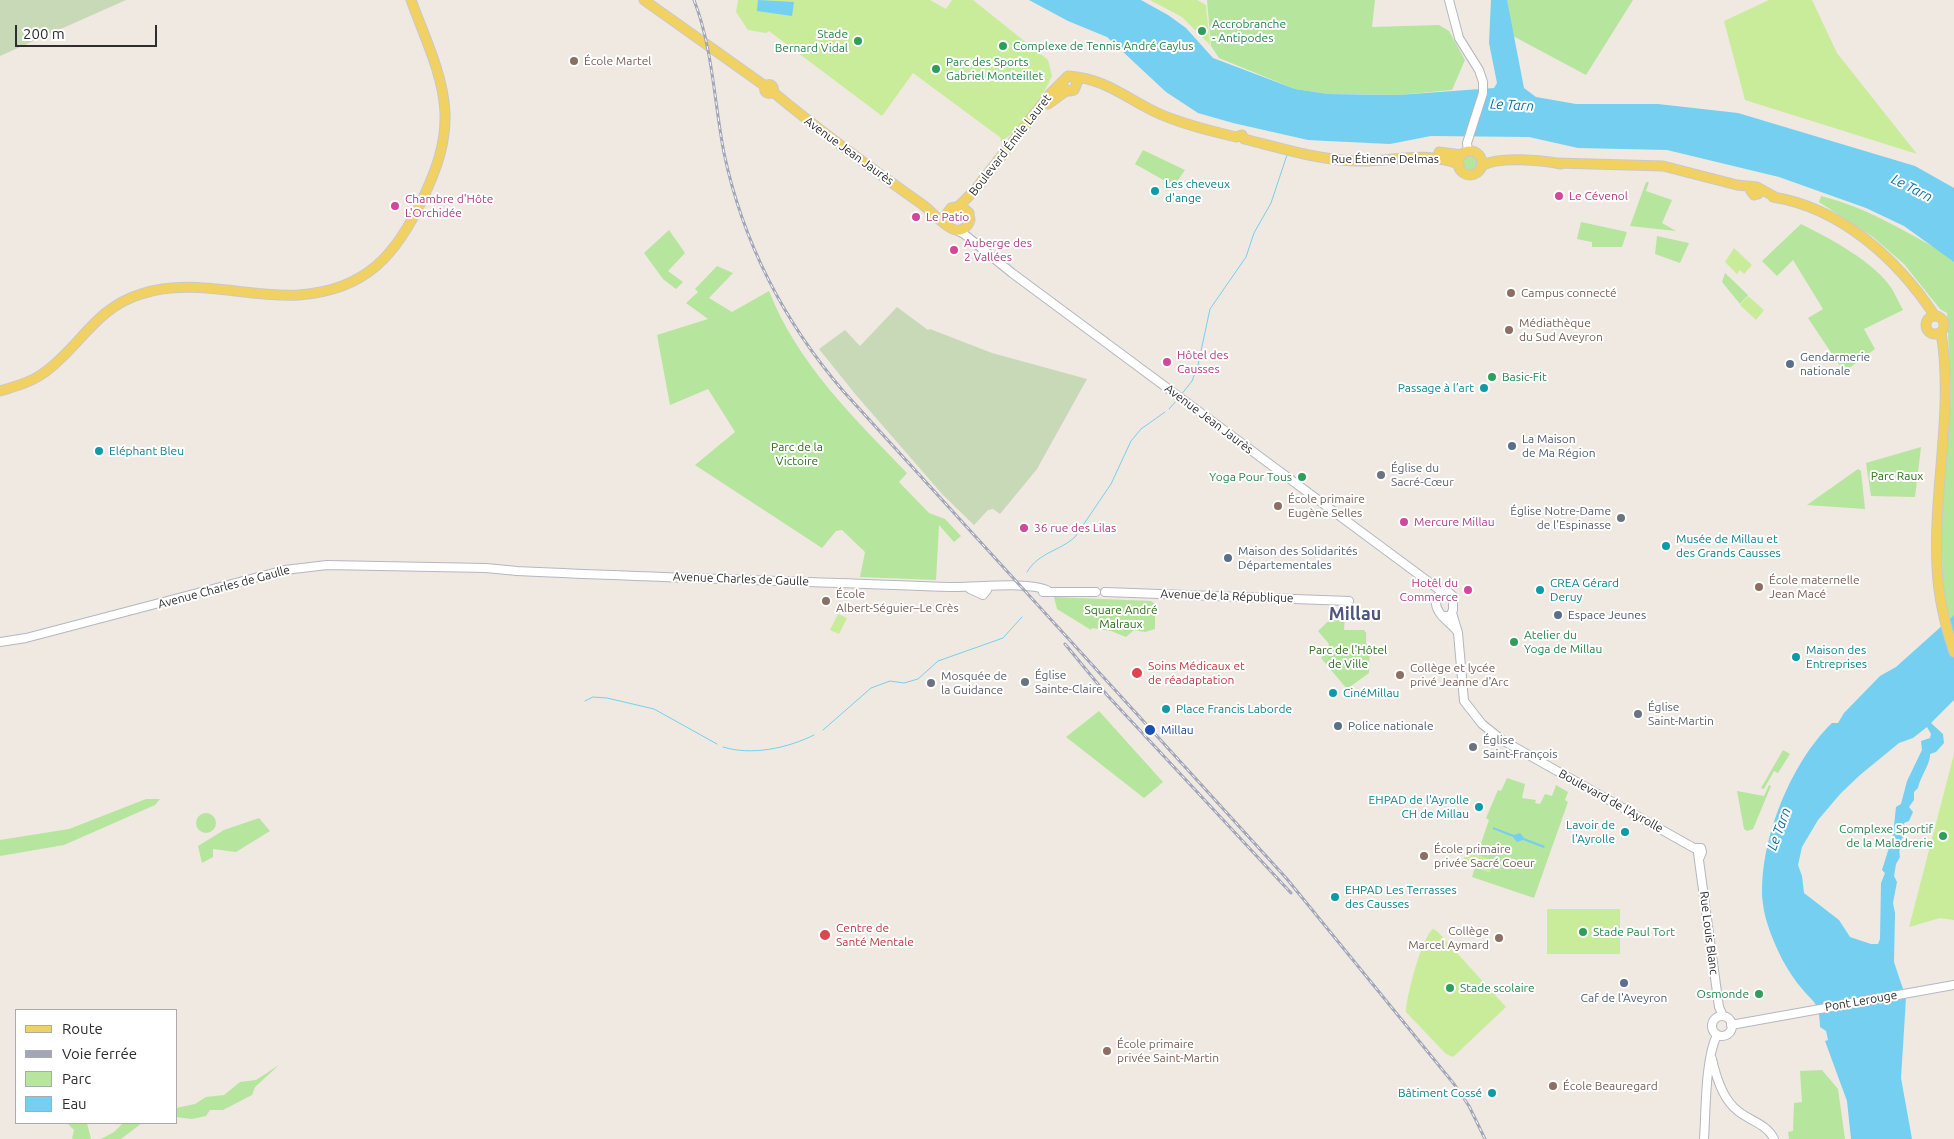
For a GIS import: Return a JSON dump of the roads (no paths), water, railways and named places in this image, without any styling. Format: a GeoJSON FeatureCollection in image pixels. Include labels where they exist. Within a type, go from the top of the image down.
{"type":"FeatureCollection","features":[{"type":"Feature","properties":{"kind":"main road"},"geometry":{"type":"LineString","coordinates":[[0,391],[23,384],[46,371],[98,318],[120,303],[138,294],[168,288],[185,287],[275,294],[316,293],[337,288],[360,278],[386,258],[405,234],[435,173],[444,130],[445,111],[440,82],[411,0]]}},
{"type":"Feature","properties":{"kind":"main road","name":"Avenue Jean Jaurès"},"geometry":{"type":"LineString","coordinates":[[644,0],[769,89],[835,142],[947,224]]}},
{"type":"Feature","properties":{"kind":"main road"},"geometry":{"type":"LineString","coordinates":[[1450,1],[1461,43],[1479,70],[1483,82],[1483,92],[1464,153],[1462,171],[1470,174],[1492,162],[1522,160]]}},
{"type":"Feature","properties":{"kind":"main road"},"geometry":{"type":"LineString","coordinates":[[1065,76],[1075,81],[1071,91],[1064,86],[1065,76]]}},
{"type":"Feature","properties":{"kind":"main road","name":"Rue Étienne Delmas"},"geometry":{"type":"LineString","coordinates":[[1075,81],[1094,81],[1112,86],[1168,117],[1240,138],[1326,159],[1357,161],[1438,157],[1464,153]]}},
{"type":"Feature","properties":{"kind":"main road","name":"Boulevard Émile Lauret"},"geometry":{"type":"LineString","coordinates":[[959,206],[975,190],[1064,86]]}},
{"type":"Feature","properties":{"kind":"main road","name":"Boulevard Émile Lauret"},"geometry":{"type":"LineString","coordinates":[[968,213],[979,192],[1008,152],[1050,100],[1064,86]]}},
{"type":"Feature","properties":{"kind":"main road"},"geometry":{"type":"LineString","coordinates":[[1464,153],[1503,156],[1557,164],[1663,166],[1737,185],[1777,198],[1821,214],[1853,231],[1883,253],[1913,287],[1931,318]]}},
{"type":"Feature","properties":{"kind":"main road"},"geometry":{"type":"LineString","coordinates":[[1480,155],[1482,166]]}},
{"type":"Feature","properties":{"kind":"main road"},"geometry":{"type":"LineString","coordinates":[[927,208],[949,209],[959,206],[968,213],[968,225],[963,230],[956,230],[947,224],[945,216],[949,209]]}},
{"type":"Feature","properties":{"kind":"main road","name":"Avenue Jean Jaurès"},"geometry":{"type":"LineString","coordinates":[[968,225],[978,246]]}},
{"type":"Feature","properties":{"kind":"main road","name":"Avenue Jean Jaurès"},"geometry":{"type":"LineString","coordinates":[[956,230],[964,234],[1441,591]]}},
{"type":"Feature","properties":{"kind":"main road"},"geometry":{"type":"LineString","coordinates":[[1931,318],[1926,328],[1937,333]]}},
{"type":"Feature","properties":{"kind":"main road"},"geometry":{"type":"LineString","coordinates":[[1931,318],[1943,320],[1944,326],[1937,333]]}},
{"type":"Feature","properties":{"kind":"main road"},"geometry":{"type":"LineString","coordinates":[[1937,333],[1944,372],[1945,411],[1937,534],[1939,589],[1954,652]]}},
{"type":"Feature","properties":{"kind":"main road","name":"Avenue Charles de Gaulle"},"geometry":{"type":"LineString","coordinates":[[0,642],[26,638],[297,568],[326,565],[486,568],[517,571],[966,587],[1026,592],[1047,590]]}},
{"type":"Feature","properties":{"kind":"main road"},"geometry":{"type":"LineString","coordinates":[[983,589],[1028,587],[1047,590]]}},
{"type":"Feature","properties":{"kind":"main road"},"geometry":{"type":"LineString","coordinates":[[1442,616],[1447,617],[1452,613],[1454,600],[1452,593],[1445,589],[1441,591],[1435,603],[1438,612],[1458,633]]}},
{"type":"Feature","properties":{"kind":"main road","name":"Avenue de la République"},"geometry":{"type":"LineString","coordinates":[[1047,590],[1096,592],[1100,596],[1105,592],[1349,601]]}},
{"type":"Feature","properties":{"kind":"main road","name":"Boulevard de l'Ayrolle"},"geometry":{"type":"LineString","coordinates":[[1452,613],[1458,633],[1464,702],[1482,724],[1508,744],[1699,853]]}},
{"type":"Feature","properties":{"kind":"main road","name":"Rue Louis Blanc"},"geometry":{"type":"LineString","coordinates":[[1699,853],[1720,1017]]}},
{"type":"Feature","properties":{"kind":"main road","name":"Pont Lerouge"},"geometry":{"type":"LineString","coordinates":[[1731,1025],[1954,985]]}},
{"type":"Feature","properties":{"kind":"main road"},"geometry":{"type":"LineString","coordinates":[[1720,1017],[1729,1020],[1731,1025],[1728,1034],[1718,1035],[1712,1026],[1720,1017]]}},
{"type":"Feature","properties":{"kind":"main road"},"geometry":{"type":"LineString","coordinates":[[1704,1139],[1708,1082],[1713,1046],[1718,1035]]}},
{"type":"Feature","properties":{"kind":"main road"},"geometry":{"type":"LineString","coordinates":[[1712,1060],[1728,1102],[1738,1111],[1769,1130],[1774,1139]]}},
{"type":"Feature","properties":{"kind":"water"},"geometry":{"type":"Polygon","coordinates":[[[758,0],[794,2],[792,16],[757,11],[758,0]]]}},
{"type":"Feature","properties":{"kind":"water","name":"Le Tarn"},"geometry":{"type":"Polygon","coordinates":[[[1029,0],[1141,0],[1168,15],[1186,28],[1213,58],[1295,89],[1328,94],[1398,95],[1494,88],[1497,83],[1489,43],[1491,0],[1507,0],[1524,88],[1536,97],[1576,104],[1658,104],[1738,113],[1915,166],[1954,188],[1954,262],[1904,226],[1866,208],[1779,177],[1667,150],[1578,148],[1529,137],[1431,136],[1390,144],[1308,140],[1233,123],[1198,113],[1166,92],[1107,37],[1068,21],[1029,0]]]}},
{"type":"Feature","properties":{"kind":"water","name":"Le Tarn"},"geometry":{"type":"Polygon","coordinates":[[[1954,615],[1954,700],[1931,723],[1943,734],[1944,743],[1936,752],[1930,754],[1918,788],[1914,792],[1914,800],[1909,807],[1913,812],[1909,821],[1904,823],[1900,857],[1896,864],[1894,876],[1897,882],[1893,903],[1895,913],[1894,962],[1906,998],[1901,1078],[1912,1139],[1851,1139],[1847,1101],[1825,1041],[1828,1040],[1826,1031],[1820,1027],[1819,1013],[1816,1005],[1800,987],[1782,959],[1768,925],[1763,904],[1765,857],[1780,807],[1790,783],[1803,760],[1832,723],[1838,723],[1844,713],[1880,676],[1896,667],[1954,615]],[[1927,727],[1913,738],[1899,743],[1860,775],[1841,793],[1818,820],[1802,847],[1798,865],[1802,876],[1804,893],[1839,920],[1850,937],[1871,944],[1878,944],[1880,939],[1881,883],[1885,873],[1882,870],[1893,835],[1896,807],[1901,804],[1907,781],[1922,750],[1921,741],[1930,738],[1931,734],[1927,727]]]}},
{"type":"Feature","properties":{"kind":"water"},"geometry":{"type":"Polygon","coordinates":[[[1493,827],[1514,835],[1520,833],[1524,838],[1545,846],[1544,848],[1523,840],[1517,842],[1513,837],[1493,829],[1493,827]]]}},
{"type":"Feature","properties":{"kind":"waterway"},"geometry":{"type":"LineString","coordinates":[[1181,395],[1192,381],[1198,365],[1210,309],[1246,257],[1254,233],[1271,203],[1287,155]]}},
{"type":"Feature","properties":{"kind":"waterway"},"geometry":{"type":"LineString","coordinates":[[1169,409],[1177,400]]}},
{"type":"Feature","properties":{"kind":"waterway"},"geometry":{"type":"LineString","coordinates":[[1027,572],[1037,560],[1075,537],[1111,484],[1131,441],[1141,429],[1165,412]]}},
{"type":"Feature","properties":{"kind":"waterway"},"geometry":{"type":"LineString","coordinates":[[823,730],[871,688],[890,681],[904,683],[918,679],[938,661],[1003,638],[1022,617]]}},
{"type":"Feature","properties":{"kind":"waterway"},"geometry":{"type":"LineString","coordinates":[[585,701],[593,697],[607,698],[654,709],[717,744]]}},
{"type":"Feature","properties":{"kind":"waterway"},"geometry":{"type":"LineString","coordinates":[[723,747],[734,750],[758,751],[793,744],[814,735]]}},
{"type":"Feature","properties":{"kind":"railway"},"geometry":{"type":"LineString","coordinates":[[694,0],[709,56],[724,153],[742,218],[754,250],[769,280],[803,338],[844,392],[1287,879],[1454,1084],[1469,1106],[1485,1139]]}},
{"type":"Feature","properties":{"kind":"railway"},"geometry":{"type":"LineString","coordinates":[[1065,644],[1107,695],[1291,893]]}},
{"type":"Feature","properties":{"kind":"place","name":"Accrobranche - Antipodes"},"geometry":{"type":"Point","coordinates":[1202,31]}},
{"type":"Feature","properties":{"kind":"place","name":"Stade Bernard Vidal"},"geometry":{"type":"Point","coordinates":[858,41]}},
{"type":"Feature","properties":{"kind":"place","name":"Complexe de Tennis André Caylus"},"geometry":{"type":"Point","coordinates":[1003,46]}},
{"type":"Feature","properties":{"kind":"place","name":"École Martel"},"geometry":{"type":"Point","coordinates":[574,61]}},
{"type":"Feature","properties":{"kind":"place","name":"Parc des Sports Gabriel Monteillet"},"geometry":{"type":"Point","coordinates":[936,69]}},
{"type":"Feature","properties":{"kind":"place","name":"Les cheveux d'ange"},"geometry":{"type":"Point","coordinates":[1155,191]}},
{"type":"Feature","properties":{"kind":"place","name":"Le Cévenol"},"geometry":{"type":"Point","coordinates":[1559,196]}},
{"type":"Feature","properties":{"kind":"place","name":"Chambre d'Hôte L'Orchidée"},"geometry":{"type":"Point","coordinates":[395,206]}},
{"type":"Feature","properties":{"kind":"place","name":"Le Patio"},"geometry":{"type":"Point","coordinates":[916,217]}},
{"type":"Feature","properties":{"kind":"place","name":"Auberge des 2 Vallées"},"geometry":{"type":"Point","coordinates":[954,250]}},
{"type":"Feature","properties":{"kind":"place","name":"Campus connecté"},"geometry":{"type":"Point","coordinates":[1511,293]}},
{"type":"Feature","properties":{"kind":"place","name":"Médiathèque du Sud Aveyron"},"geometry":{"type":"Point","coordinates":[1509,330]}},
{"type":"Feature","properties":{"kind":"place","name":"Hôtel des Causses"},"geometry":{"type":"Point","coordinates":[1167,362]}},
{"type":"Feature","properties":{"kind":"place","name":"Gendarmerie nationale"},"geometry":{"type":"Point","coordinates":[1790,364]}},
{"type":"Feature","properties":{"kind":"place","name":"Basic-Fit"},"geometry":{"type":"Point","coordinates":[1492,377]}},
{"type":"Feature","properties":{"kind":"place","name":"Passage à l’art"},"geometry":{"type":"Point","coordinates":[1484,388]}},
{"type":"Feature","properties":{"kind":"place","name":"La Maison de Ma Région"},"geometry":{"type":"Point","coordinates":[1512,446]}},
{"type":"Feature","properties":{"kind":"place","name":"Eléphant Bleu"},"geometry":{"type":"Point","coordinates":[99,451]}},
{"type":"Feature","properties":{"kind":"place","name":"Église du Sacré-Cœur"},"geometry":{"type":"Point","coordinates":[1381,475]}},
{"type":"Feature","properties":{"kind":"place","name":"Yoga Pour Tous"},"geometry":{"type":"Point","coordinates":[1302,477]}},
{"type":"Feature","properties":{"kind":"place","name":"École primaire Eugène Selles"},"geometry":{"type":"Point","coordinates":[1278,506]}},
{"type":"Feature","properties":{"kind":"place","name":"Église Notre-Dame de l'Espinasse"},"geometry":{"type":"Point","coordinates":[1621,518]}},
{"type":"Feature","properties":{"kind":"place","name":"Mercure Millau"},"geometry":{"type":"Point","coordinates":[1404,522]}},
{"type":"Feature","properties":{"kind":"place","name":"36 rue des Lilas"},"geometry":{"type":"Point","coordinates":[1024,528]}},
{"type":"Feature","properties":{"kind":"place","name":"Musée de Millau et des Grands Causses"},"geometry":{"type":"Point","coordinates":[1666,546]}},
{"type":"Feature","properties":{"kind":"place","name":"Maison des Solidarités Départementales"},"geometry":{"type":"Point","coordinates":[1228,558]}},
{"type":"Feature","properties":{"kind":"place","name":"École maternelle Jean Macé"},"geometry":{"type":"Point","coordinates":[1759,587]}},
{"type":"Feature","properties":{"kind":"place","name":"Hotêl du Commerce"},"geometry":{"type":"Point","coordinates":[1468,590]}},
{"type":"Feature","properties":{"kind":"place","name":"CREA Gérard Deruy"},"geometry":{"type":"Point","coordinates":[1540,590]}},
{"type":"Feature","properties":{"kind":"place","name":"École Albert-Séguier–Le Crès"},"geometry":{"type":"Point","coordinates":[826,601]}},
{"type":"Feature","properties":{"kind":"place","name":"Espace Jeunes"},"geometry":{"type":"Point","coordinates":[1558,615]}},
{"type":"Feature","properties":{"kind":"place","name":"Atelier du Yoga de Millau"},"geometry":{"type":"Point","coordinates":[1514,642]}},
{"type":"Feature","properties":{"kind":"place","name":"Maison des Entreprises"},"geometry":{"type":"Point","coordinates":[1796,657]}},
{"type":"Feature","properties":{"kind":"place","name":"Soins Médicaux et de réadaptation"},"geometry":{"type":"Point","coordinates":[1137,673]}},
{"type":"Feature","properties":{"kind":"place","name":"Collège et lycée privé Jeanne d'Arc"},"geometry":{"type":"Point","coordinates":[1400,675]}},
{"type":"Feature","properties":{"kind":"place","name":"Église Sainte-Claire"},"geometry":{"type":"Point","coordinates":[1025,682]}},
{"type":"Feature","properties":{"kind":"place","name":"Mosquée de la Guidance"},"geometry":{"type":"Point","coordinates":[931,683]}},
{"type":"Feature","properties":{"kind":"place","name":"CinéMillau"},"geometry":{"type":"Point","coordinates":[1333,693]}},
{"type":"Feature","properties":{"kind":"place","name":"Place Francis Laborde"},"geometry":{"type":"Point","coordinates":[1166,709]}},
{"type":"Feature","properties":{"kind":"place","name":"Église Saint-Martin"},"geometry":{"type":"Point","coordinates":[1638,714]}},
{"type":"Feature","properties":{"kind":"place","name":"Police nationale"},"geometry":{"type":"Point","coordinates":[1338,726]}},
{"type":"Feature","properties":{"kind":"place","name":"Millau"},"geometry":{"type":"Point","coordinates":[1150,730]}},
{"type":"Feature","properties":{"kind":"place","name":"Église Saint-François"},"geometry":{"type":"Point","coordinates":[1473,747]}},
{"type":"Feature","properties":{"kind":"place","name":"EHPAD de l'Ayrolle CH de Millau"},"geometry":{"type":"Point","coordinates":[1479,807]}},
{"type":"Feature","properties":{"kind":"place","name":"Lavoir de l'Ayrolle"},"geometry":{"type":"Point","coordinates":[1625,832]}},
{"type":"Feature","properties":{"kind":"place","name":"Complexe Sportif de la Maladrerie"},"geometry":{"type":"Point","coordinates":[1943,836]}},
{"type":"Feature","properties":{"kind":"place","name":"École primaire privée Sacré Coeur"},"geometry":{"type":"Point","coordinates":[1424,856]}},
{"type":"Feature","properties":{"kind":"place","name":"EHPAD Les Terrasses des Causses"},"geometry":{"type":"Point","coordinates":[1335,897]}},
{"type":"Feature","properties":{"kind":"place","name":"Stade Paul Tort"},"geometry":{"type":"Point","coordinates":[1583,932]}},
{"type":"Feature","properties":{"kind":"place","name":"Centre de Santé Mentale"},"geometry":{"type":"Point","coordinates":[825,935]}},
{"type":"Feature","properties":{"kind":"place","name":"Collège Marcel Aymard"},"geometry":{"type":"Point","coordinates":[1499,938]}},
{"type":"Feature","properties":{"kind":"place","name":"Caf de l'Aveyron"},"geometry":{"type":"Point","coordinates":[1624,983]}},
{"type":"Feature","properties":{"kind":"place","name":"Stade scolaire"},"geometry":{"type":"Point","coordinates":[1450,988]}},
{"type":"Feature","properties":{"kind":"place","name":"Osmonde"},"geometry":{"type":"Point","coordinates":[1759,994]}},
{"type":"Feature","properties":{"kind":"place","name":"École primaire privée Saint-Martin"},"geometry":{"type":"Point","coordinates":[1107,1051]}},
{"type":"Feature","properties":{"kind":"place","name":"École Beauregard"},"geometry":{"type":"Point","coordinates":[1553,1086]}},
{"type":"Feature","properties":{"kind":"place","name":"Bâtiment Cossé"},"geometry":{"type":"Point","coordinates":[1492,1093]}},
{"type":"Feature","properties":{"kind":"district","name":"Millau"},"geometry":{"type":"Point","coordinates":[1355,614]}},
{"type":"Feature","properties":{"kind":"park label","name":"Parc de la Victoire"},"geometry":{"type":"Point","coordinates":[797,454]}},
{"type":"Feature","properties":{"kind":"park label","name":"Parc Raux"},"geometry":{"type":"Point","coordinates":[1897,476]}},
{"type":"Feature","properties":{"kind":"park label","name":"Square André Malraux"},"geometry":{"type":"Point","coordinates":[1121,617]}},
{"type":"Feature","properties":{"kind":"park label","name":"Parc de l'Hôtel de Ville"},"geometry":{"type":"Point","coordinates":[1348,657]}}]}
